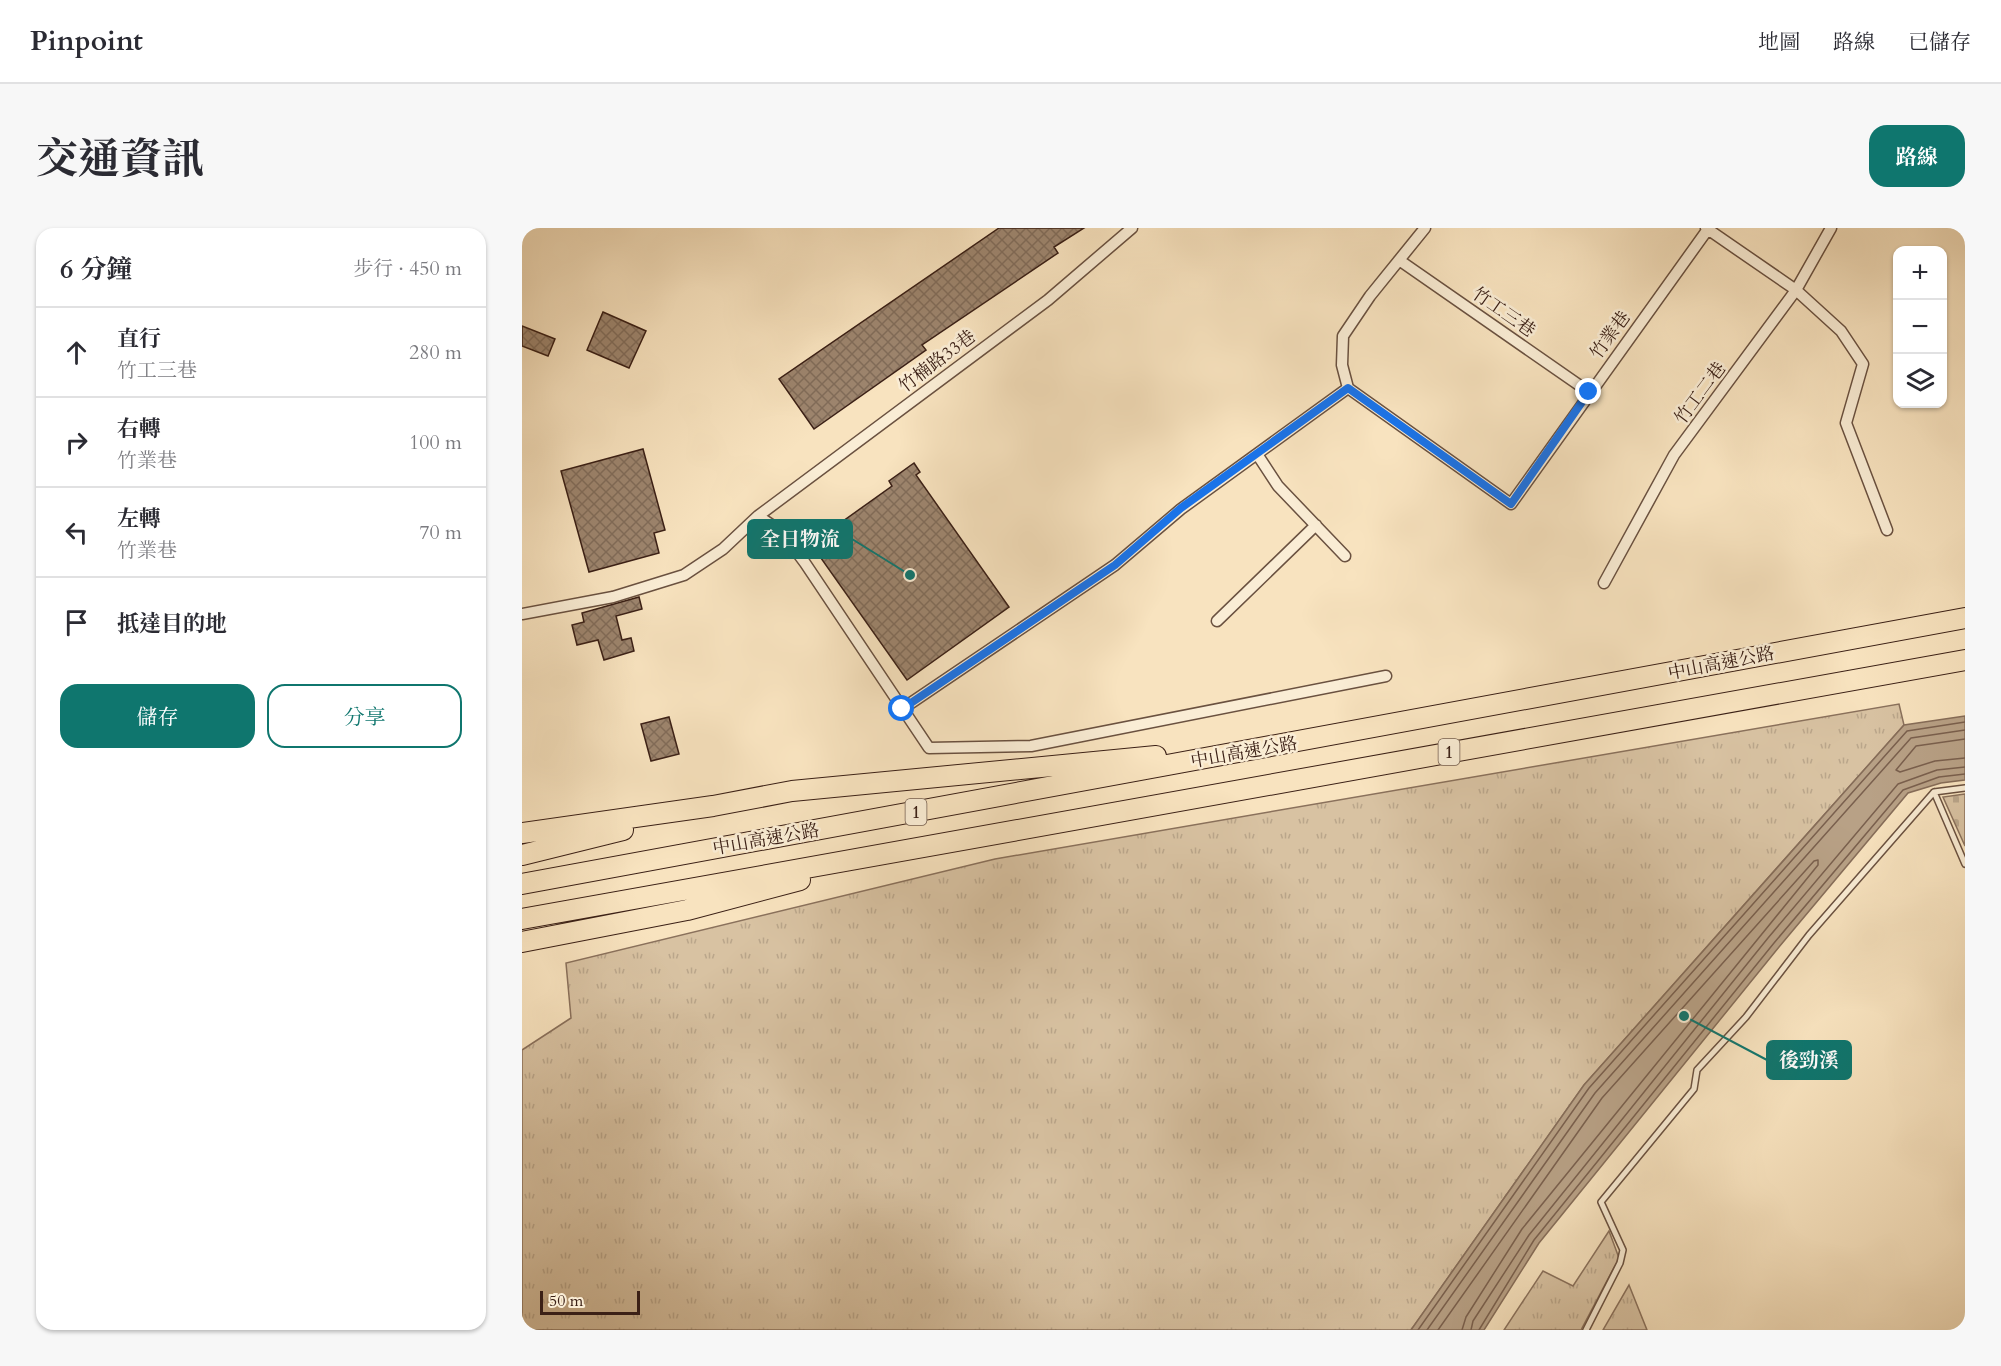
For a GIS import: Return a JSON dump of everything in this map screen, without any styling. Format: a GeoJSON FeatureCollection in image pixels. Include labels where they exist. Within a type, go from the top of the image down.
{"type":"FeatureCollection","features":[{"type":"Feature","properties":{"kind":"highway","name":"中山高速公路"},"geometry":{"type":"LineString","coordinates":[[522,884],[1965,618]]}},
{"type":"Feature","properties":{"kind":"highway","name":"中山高速公路"},"geometry":{"type":"LineString","coordinates":[[522,919],[1965,660]]}},
{"type":"Feature","properties":{"kind":"highway"},"geometry":{"type":"LineString","coordinates":[[522,833],[713,806],[792,791],[1311,740]]}},
{"type":"Feature","properties":{"kind":"highway"},"geometry":{"type":"LineString","coordinates":[[522,855],[713,806]]}},
{"type":"Feature","properties":{"kind":"highway"},"geometry":{"type":"LineString","coordinates":[[522,942],[687,910],[934,844]]}},
{"type":"Feature","properties":{"kind":"street","name":"竹楠路33巷"},"geometry":{"type":"LineString","coordinates":[[522,614],[613,597],[684,575],[723,549],[758,516],[1048,300],[1132,228]]}},
{"type":"Feature","properties":{"kind":"street"},"geometry":{"type":"LineString","coordinates":[[902,709],[1115,565],[1181,508],[1348,388],[1342,365],[1343,336],[1425,228]]}},
{"type":"Feature","properties":{"kind":"street","name":"竹工二巷"},"geometry":{"type":"LineString","coordinates":[[1604,583],[1674,455],[1796,290],[1831,228]]}},
{"type":"Feature","properties":{"kind":"street","name":"竹業巷"},"geometry":{"type":"LineString","coordinates":[[1348,388],[1511,504],[1707,229],[1796,290],[1841,331],[1863,364],[1846,423],[1887,530]]}},
{"type":"Feature","properties":{"kind":"street","name":"竹工三巷"},"geometry":{"type":"LineString","coordinates":[[1399,260],[1589,392]]}},
{"type":"Feature","properties":{"kind":"street"},"geometry":{"type":"LineString","coordinates":[[1257,454],[1278,486],[1345,556]]}},
{"type":"Feature","properties":{"kind":"street"},"geometry":{"type":"LineString","coordinates":[[758,516],[782,532],[929,748],[1031,746],[1386,676]]}},
{"type":"Feature","properties":{"kind":"street"},"geometry":{"type":"LineString","coordinates":[[1217,621],[1316,525]]}},
{"type":"Feature","properties":{"kind":"lane"},"geometry":{"type":"LineString","coordinates":[[1586,1330],[1620,1263],[1623,1250],[1603,1211],[1601,1202],[1694,1089],[1697,1070],[1701,1065],[1746,1017],[1809,935],[1934,792],[1965,788]]}},
{"type":"Feature","properties":{"kind":"lane"},"geometry":{"type":"LineString","coordinates":[[1934,792],[1965,864]]}},
{"type":"Feature","properties":{"kind":"green space"},"geometry":{"type":"Polygon","coordinates":[[[1899,704],[1904,725],[1584,1085],[1411,1330],[522,1330],[522,1050],[571,1018],[566,963],[995,859],[1899,704]]]}},
{"type":"Feature","properties":{"kind":"green space"},"geometry":{"type":"Polygon","coordinates":[[[1965,794],[1965,846],[1943,797],[1965,794]]]}},
{"type":"Feature","properties":{"kind":"green space"},"geometry":{"type":"Polygon","coordinates":[[[1609,1231],[1619,1258],[1581,1330],[1504,1330],[1543,1271],[1573,1286],[1609,1231]]]}},
{"type":"Feature","properties":{"kind":"green space"},"geometry":{"type":"Polygon","coordinates":[[[1629,1285],[1647,1330],[1603,1330],[1629,1285]]]}},
{"type":"Feature","properties":{"kind":"water"},"geometry":{"type":"Polygon","coordinates":[[[1965,716],[1965,780],[1941,783],[1908,793],[1779,947],[1539,1243],[1484,1330],[1411,1330],[1584,1085],[1904,725],[1965,716]]]}},
{"type":"Feature","properties":{"kind":"building"},"geometry":{"type":"Polygon","coordinates":[[[999,228],[1084,228],[1054,247],[1058,253],[922,345],[926,350],[814,429],[779,379],[999,228]]]}},
{"type":"Feature","properties":{"kind":"building"},"geometry":{"type":"Polygon","coordinates":[[[603,312],[646,331],[629,368],[587,350],[603,312]]]}},
{"type":"Feature","properties":{"kind":"building"},"geometry":{"type":"Polygon","coordinates":[[[522,326],[555,339],[548,356],[522,346],[522,326]]]}},
{"type":"Feature","properties":{"kind":"building"},"geometry":{"type":"Polygon","coordinates":[[[643,449],[665,530],[654,533],[659,553],[589,572],[561,471],[643,449]]]}},
{"type":"Feature","properties":{"kind":"building"},"geometry":{"type":"Polygon","coordinates":[[[914,463],[920,472],[916,475],[1009,607],[907,680],[811,544],[892,486],[889,481],[914,463]]]}},
{"type":"Feature","properties":{"kind":"building"},"geometry":{"type":"Polygon","coordinates":[[[639,597],[642,609],[616,616],[622,640],[631,638],[634,651],[604,660],[598,640],[577,645],[572,625],[584,622],[582,613],[639,597]]]}},
{"type":"Feature","properties":{"kind":"building"},"geometry":{"type":"Polygon","coordinates":[[[669,717],[679,754],[651,761],[641,724],[669,717]]]}},
{"type":"Feature","properties":{"kind":"place","name":"全日物流"},"geometry":{"type":"Point","coordinates":[910,575]}},
{"type":"Feature","properties":{"kind":"place","name":"後勁溪"},"geometry":{"type":"Point","coordinates":[1684,1016]}},
{"type":"Feature","properties":{"kind":"route"},"geometry":{"type":"LineString","coordinates":[[902,709],[1115,565],[1181,508],[1348,388],[1511,504],[1589,392]]}}]}
